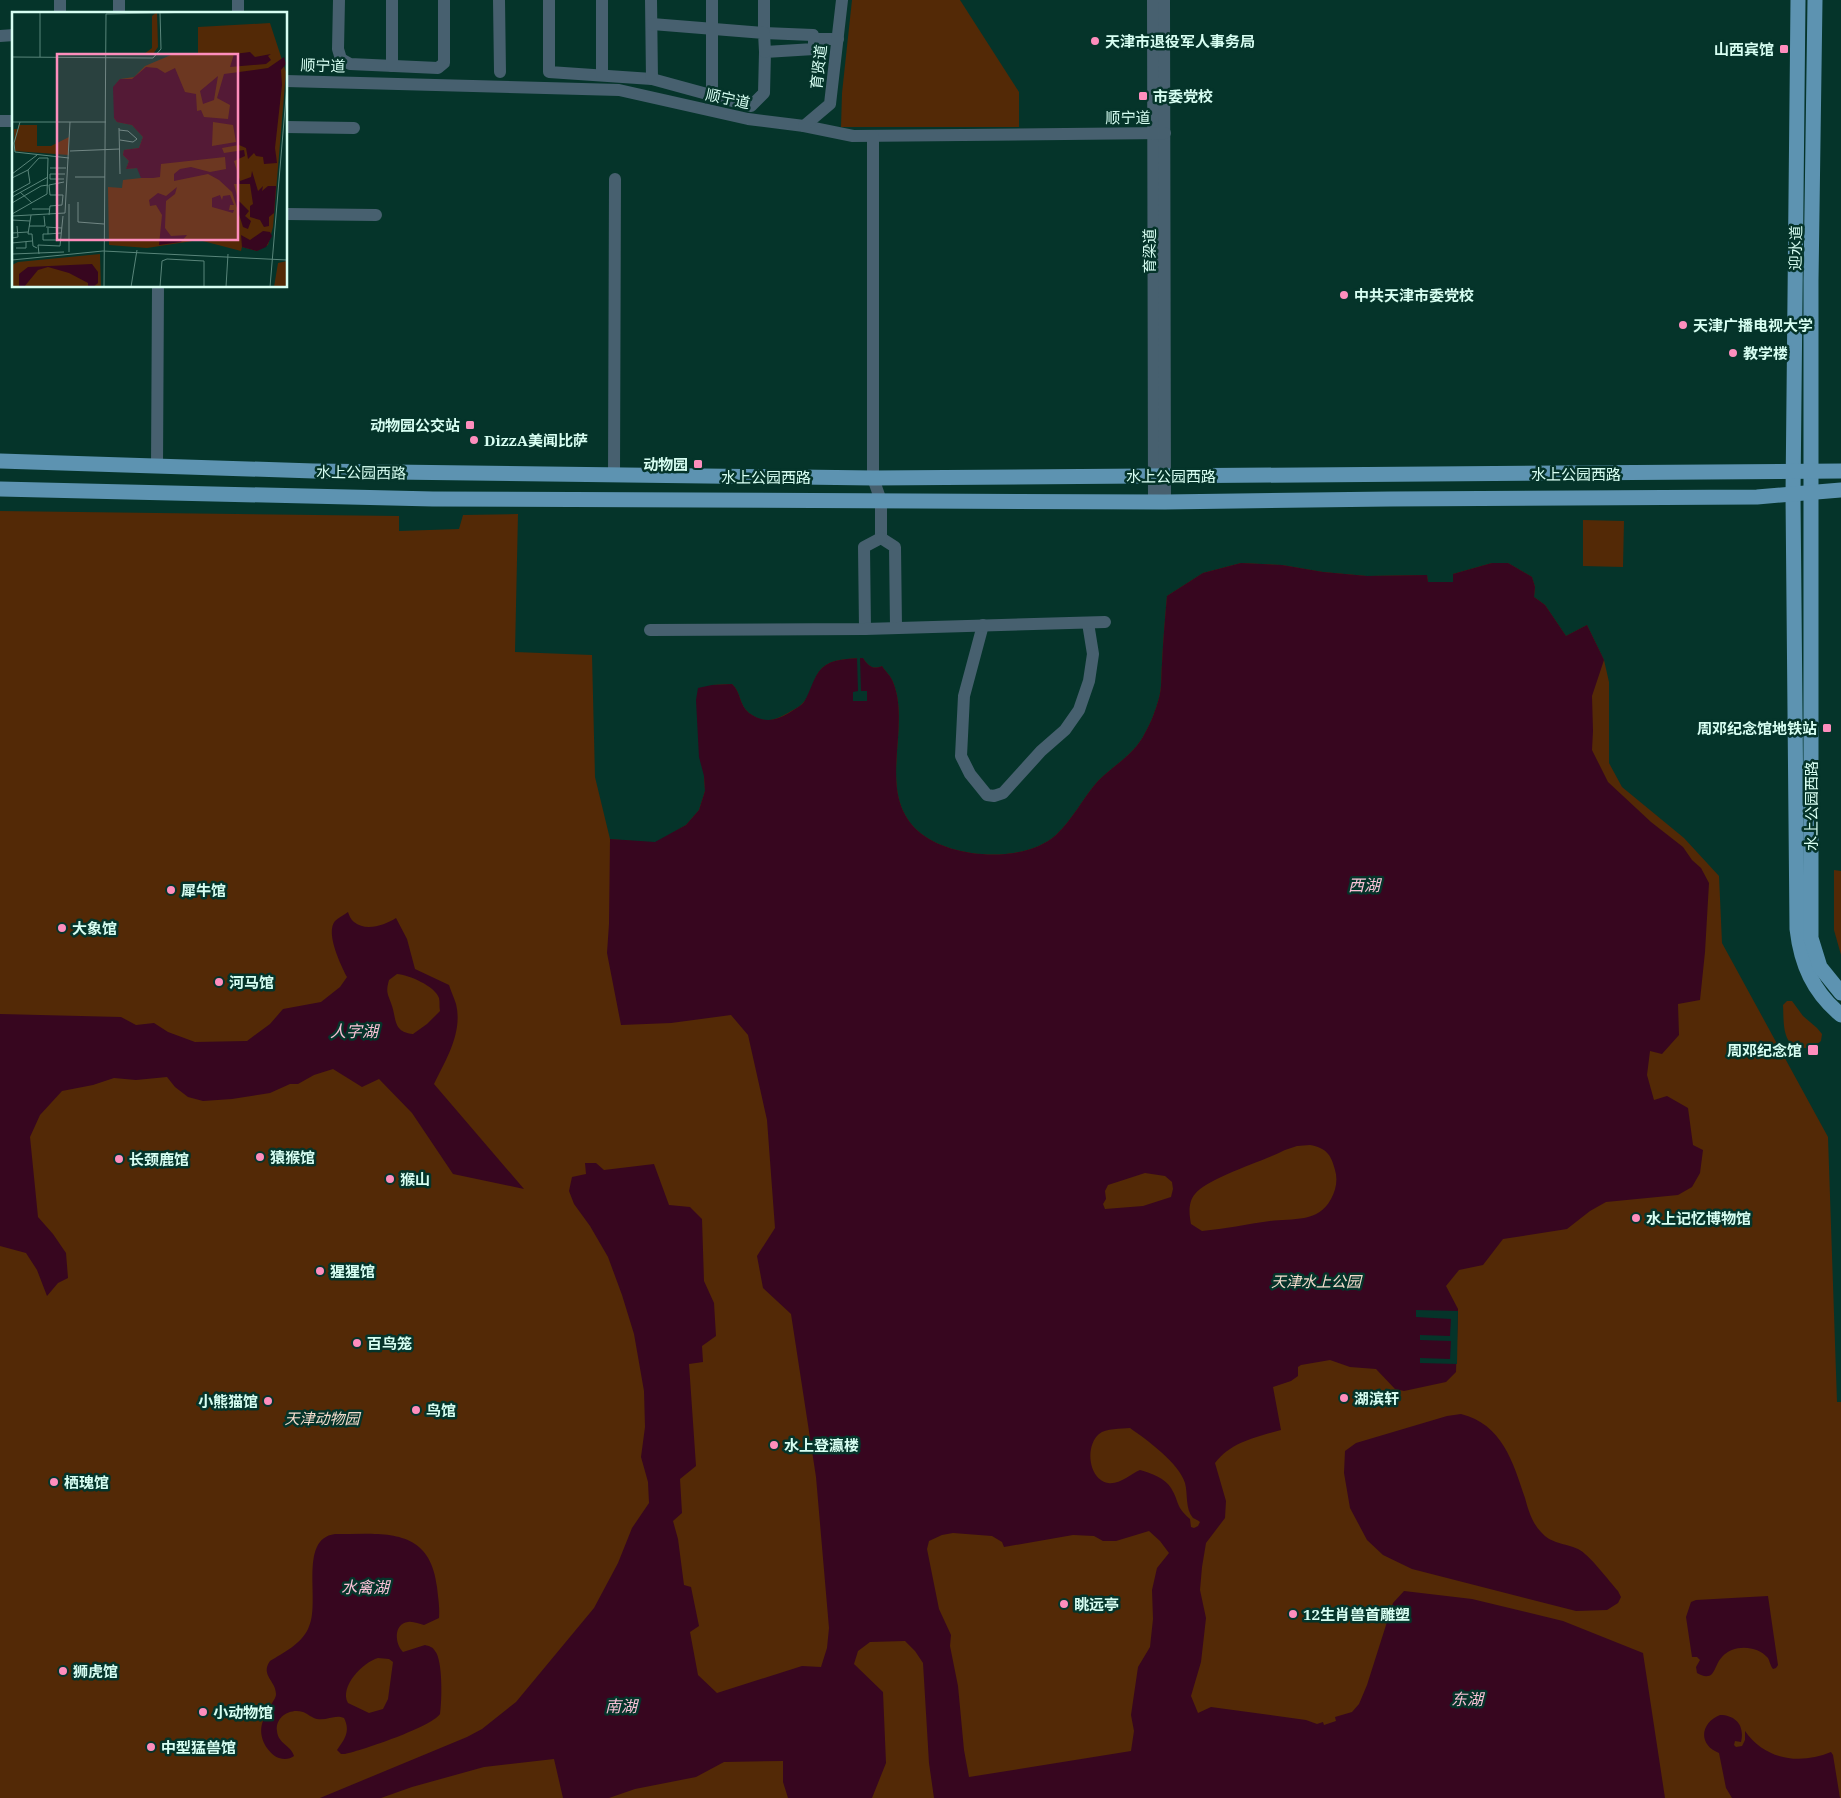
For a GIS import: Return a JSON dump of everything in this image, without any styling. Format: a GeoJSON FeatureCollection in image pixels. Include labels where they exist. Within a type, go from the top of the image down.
{"type":"FeatureCollection","features":[{"type":"Feature","properties":{"kind":"main road","name":"迎水道"},"geometry":{"type":"LineString","coordinates":[[1793,495],[1798,0]]}},
{"type":"Feature","properties":{"kind":"main road","name":"迎水道"},"geometry":{"type":"LineString","coordinates":[[1811,471],[1815,0]]}},
{"type":"Feature","properties":{"kind":"main road","name":"水上公园西路"},"geometry":{"type":"LineString","coordinates":[[0,461],[314,471],[874,478],[1811,471],[1811,938],[1820,967],[1841,993]]}},
{"type":"Feature","properties":{"kind":"main road"},"geometry":{"type":"LineString","coordinates":[[1811,471],[1841,472]]}},
{"type":"Feature","properties":{"kind":"main road","name":"水上公园西路"},"geometry":{"type":"LineString","coordinates":[[0,489],[433,499],[1160,502],[1793,495],[1797,928],[1800,951],[1805,967],[1818,990],[1841,1015]]}},
{"type":"Feature","properties":{"kind":"main road"},"geometry":{"type":"LineString","coordinates":[[1793,495],[1841,490]]}},
{"type":"Feature","properties":{"kind":"street"},"geometry":{"type":"LineString","coordinates":[[339,0],[338,49],[341,59],[350,64],[438,68],[444,63],[444,0]]}},
{"type":"Feature","properties":{"kind":"street"},"geometry":{"type":"LineString","coordinates":[[392,0],[392,66]]}},
{"type":"Feature","properties":{"kind":"street"},"geometry":{"type":"LineString","coordinates":[[498,0],[500,72]]}},
{"type":"Feature","properties":{"kind":"street"},"geometry":{"type":"LineString","coordinates":[[549,0],[550,72],[652,79],[751,106],[764,93],[764,0]]}},
{"type":"Feature","properties":{"kind":"street"},"geometry":{"type":"LineString","coordinates":[[602,0],[602,75]]}},
{"type":"Feature","properties":{"kind":"street"},"geometry":{"type":"LineString","coordinates":[[652,0],[652,79]]}},
{"type":"Feature","properties":{"kind":"street"},"geometry":{"type":"LineString","coordinates":[[712,0],[712,96]]}},
{"type":"Feature","properties":{"kind":"street","name":"育贤道"},"geometry":{"type":"LineString","coordinates":[[804,126],[830,104],[842,0]]}},
{"type":"Feature","properties":{"kind":"street"},"geometry":{"type":"LineString","coordinates":[[1153,0],[1159,133]]}},
{"type":"Feature","properties":{"kind":"street"},"geometry":{"type":"LineString","coordinates":[[1160,502],[1159,133],[1164,0]]}},
{"type":"Feature","properties":{"kind":"street"},"geometry":{"type":"LineString","coordinates":[[652,24],[814,35],[814,49],[765,52]]}},
{"type":"Feature","properties":{"kind":"street"},"geometry":{"type":"LineString","coordinates":[[814,39],[838,39]]}},
{"type":"Feature","properties":{"kind":"street","name":"顺宁道"},"geometry":{"type":"LineString","coordinates":[[288,80],[618,90],[748,119],[804,126],[853,136],[1159,133]]}},
{"type":"Feature","properties":{"kind":"street"},"geometry":{"type":"LineString","coordinates":[[288,127],[354,128]]}},
{"type":"Feature","properties":{"kind":"street"},"geometry":{"type":"LineString","coordinates":[[874,136],[874,478],[881,501],[881,538]]}},
{"type":"Feature","properties":{"kind":"street"},"geometry":{"type":"LineString","coordinates":[[614,476],[615,179]]}},
{"type":"Feature","properties":{"kind":"street"},"geometry":{"type":"LineString","coordinates":[[288,214],[376,215]]}},
{"type":"Feature","properties":{"kind":"street"},"geometry":{"type":"LineString","coordinates":[[157,466],[158,288]]}},
{"type":"Feature","properties":{"kind":"street"},"geometry":{"type":"LineString","coordinates":[[881,538],[895,548],[896,628]]}},
{"type":"Feature","properties":{"kind":"street"},"geometry":{"type":"LineString","coordinates":[[865,628],[864,547],[881,538]]}},
{"type":"Feature","properties":{"kind":"street"},"geometry":{"type":"LineString","coordinates":[[650,630],[896,628],[1105,622]]}},
{"type":"Feature","properties":{"kind":"street"},"geometry":{"type":"LineString","coordinates":[[983,625],[964,696],[961,756],[970,774],[986,795],[994,796],[1003,793],[1041,751],[1065,730],[1079,710],[1089,681],[1093,654],[1088,623]]}},
{"type":"Feature","properties":{"kind":"green space"},"geometry":{"type":"Polygon","coordinates":[[[852,0],[960,0],[1019,92],[1019,127],[841,127],[842,93],[852,0]]]}},
{"type":"Feature","properties":{"kind":"green space","name":"天津水上公园"},"geometry":{"type":"Polygon","coordinates":[[[0,511],[399,516],[399,531],[459,529],[463,515],[518,514],[515,652],[592,655],[595,777],[610,839],[655,843],[686,825],[699,810],[705,791],[704,776],[712,685],[732,684],[743,706],[749,713],[759,719],[768,720],[783,716],[801,705],[808,696],[819,672],[831,662],[863,658],[871,666],[876,668],[882,666],[892,680],[898,700],[896,779],[899,798],[905,815],[918,831],[948,848],[967,852],[1006,854],[1025,851],[1042,844],[1056,835],[1098,781],[1130,753],[1141,740],[1151,720],[1160,694],[1167,596],[1203,573],[1241,563],[1282,565],[1323,572],[1367,576],[1427,575],[1428,582],[1453,582],[1453,574],[1492,563],[1508,563],[1532,577],[1535,587],[1534,597],[1545,605],[1566,636],[1587,625],[1604,660],[1609,682],[1609,763],[1622,787],[1684,838],[1719,876],[1722,943],[1828,1137],[1837,1402],[1841,1402],[1841,1798],[0,1798],[0,511]]]}},
{"type":"Feature","properties":{"kind":"green space"},"geometry":{"type":"Polygon","coordinates":[[[1583,520],[1624,521],[1623,567],[1583,566],[1583,520]]]}},
{"type":"Feature","properties":{"kind":"green space"},"geometry":{"type":"Polygon","coordinates":[[[1834,870],[1841,871],[1841,955],[1834,930],[1834,870]]]}},
{"type":"Feature","properties":{"kind":"green space"},"geometry":{"type":"Polygon","coordinates":[[[1787,1001],[1792,1001],[1803,1016],[1817,1028],[1822,1034],[1821,1041],[1806,1048],[1796,1047],[1791,1043],[1787,1038],[1784,1025],[1783,1005],[1787,1001]]]}},
{"type":"Feature","properties":{"kind":"water","name":"西湖"},"geometry":{"type":"Polygon","coordinates":[[[1241,563],[1282,565],[1323,572],[1367,576],[1427,575],[1428,582],[1453,582],[1453,574],[1492,563],[1508,563],[1532,577],[1535,587],[1534,597],[1545,605],[1566,636],[1587,625],[1604,660],[1592,696],[1592,750],[1608,782],[1651,822],[1683,847],[1692,860],[1701,868],[1709,883],[1700,1000],[1678,1004],[1679,1035],[1662,1054],[1650,1051],[1647,1075],[1654,1100],[1667,1096],[1688,1108],[1693,1145],[1703,1150],[1700,1173],[1692,1187],[1678,1195],[1606,1202],[1590,1211],[1567,1229],[1503,1239],[1483,1265],[1459,1270],[1446,1286],[1458,1309],[1456,1372],[1446,1382],[1404,1391],[1395,1389],[1376,1369],[1350,1367],[1330,1360],[1301,1365],[1298,1367],[1298,1376],[1291,1381],[1273,1387],[1281,1430],[1236,1445],[1215,1463],[1226,1501],[1225,1518],[1206,1543],[1200,1590],[1206,1618],[1201,1662],[1191,1696],[1198,1713],[1211,1707],[1306,1720],[1317,1724],[1323,1722],[1324,1725],[1336,1721],[1335,1717],[1352,1712],[1359,1704],[1367,1685],[1393,1603],[1404,1591],[1472,1599],[1563,1621],[1643,1653],[1665,1798],[934,1798],[929,1763],[923,1663],[905,1641],[870,1642],[858,1651],[854,1664],[883,1692],[886,1763],[872,1798],[788,1798],[783,1782],[783,1761],[724,1762],[696,1777],[635,1789],[609,1798],[563,1798],[554,1759],[484,1767],[412,1787],[381,1798],[320,1798],[467,1737],[482,1729],[516,1702],[594,1608],[618,1563],[632,1528],[649,1503],[648,1482],[641,1457],[645,1427],[644,1391],[634,1334],[608,1257],[590,1226],[574,1204],[569,1191],[572,1177],[586,1174],[585,1163],[596,1163],[604,1170],[654,1164],[669,1205],[690,1207],[702,1219],[704,1281],[714,1303],[716,1336],[702,1346],[703,1362],[689,1364],[696,1466],[680,1479],[682,1513],[673,1521],[678,1539],[684,1585],[691,1587],[699,1626],[690,1632],[698,1675],[717,1693],[802,1666],[821,1667],[827,1648],[829,1628],[816,1477],[791,1314],[763,1288],[757,1256],[775,1228],[767,1120],[748,1035],[731,1015],[671,1023],[621,1025],[607,953],[610,839],[655,842],[686,825],[699,810],[705,791],[704,776],[699,757],[696,700],[698,688],[732,684],[743,706],[749,713],[760,719],[771,720],[786,714],[803,703],[819,672],[831,662],[863,658],[871,666],[876,668],[882,666],[892,680],[898,700],[896,779],[899,798],[905,815],[918,831],[948,848],[987,854],[1025,851],[1042,844],[1056,835],[1098,781],[1130,753],[1141,740],[1151,720],[1160,694],[1167,596],[1203,573],[1241,563]],[[1310,1145],[1297,1146],[1223,1176],[1201,1188],[1195,1194],[1190,1204],[1191,1224],[1202,1231],[1219,1229],[1304,1218],[1312,1216],[1326,1207],[1335,1189],[1336,1181],[1336,1174],[1330,1156],[1320,1148],[1310,1145]],[[1145,1173],[1108,1185],[1105,1191],[1106,1199],[1103,1204],[1105,1209],[1143,1206],[1171,1197],[1173,1189],[1172,1182],[1165,1176],[1145,1173]],[[1130,1428],[1114,1429],[1099,1434],[1092,1446],[1091,1462],[1096,1475],[1108,1483],[1121,1481],[1140,1470],[1157,1476],[1171,1488],[1180,1507],[1190,1519],[1191,1527],[1198,1526],[1200,1522],[1190,1514],[1185,1483],[1182,1475],[1176,1468],[1153,1445],[1130,1428]],[[1149,1531],[1116,1541],[1103,1541],[1094,1536],[1073,1535],[1004,1547],[1002,1542],[992,1536],[953,1533],[942,1535],[929,1541],[927,1549],[939,1609],[951,1635],[950,1646],[958,1686],[964,1750],[969,1777],[1131,1751],[1134,1731],[1131,1715],[1138,1667],[1150,1647],[1153,1619],[1152,1590],[1157,1568],[1169,1553],[1149,1531]]]}},
{"type":"Feature","properties":{"kind":"water","name":"人字湖"},"geometry":{"type":"Polygon","coordinates":[[[348,912],[354,922],[364,927],[381,925],[396,918],[407,939],[415,969],[449,985],[458,1014],[457,1025],[452,1046],[434,1084],[524,1189],[453,1174],[412,1113],[379,1079],[362,1087],[333,1069],[314,1075],[298,1084],[290,1084],[270,1093],[203,1101],[188,1097],[175,1087],[167,1077],[136,1080],[114,1078],[93,1085],[62,1091],[40,1115],[30,1137],[38,1217],[66,1253],[68,1278],[58,1283],[47,1296],[37,1270],[26,1253],[0,1246],[0,1014],[121,1017],[136,1025],[154,1023],[168,1032],[195,1042],[247,1041],[270,1024],[283,1009],[321,1002],[340,987],[347,977],[335,949],[332,926],[335,921],[348,912]],[[397,974],[389,980],[387,992],[398,1027],[406,1033],[413,1034],[440,1011],[439,998],[427,985],[397,974]]]}},
{"type":"Feature","properties":{"kind":"water"},"geometry":{"type":"Polygon","coordinates":[[[1461,1414],[1487,1426],[1504,1446],[1516,1471],[1531,1516],[1538,1528],[1549,1539],[1578,1549],[1588,1556],[1618,1591],[1621,1597],[1618,1603],[1607,1610],[1576,1611],[1412,1569],[1383,1555],[1367,1540],[1350,1508],[1344,1473],[1345,1451],[1356,1443],[1447,1416],[1461,1414]]]}},
{"type":"Feature","properties":{"kind":"water","name":"水禽湖"},"geometry":{"type":"Polygon","coordinates":[[[335,1534],[387,1535],[414,1543],[425,1553],[433,1567],[437,1587],[439,1618],[424,1625],[412,1622],[403,1624],[398,1630],[397,1640],[403,1652],[425,1645],[432,1648],[438,1656],[441,1672],[440,1714],[411,1731],[354,1752],[341,1754],[337,1750],[347,1732],[344,1718],[317,1719],[303,1712],[293,1711],[281,1718],[278,1722],[277,1731],[282,1742],[290,1749],[294,1756],[281,1759],[271,1753],[265,1745],[261,1734],[263,1720],[276,1694],[267,1666],[270,1661],[296,1644],[308,1629],[312,1618],[313,1560],[317,1547],[324,1538],[335,1534]],[[378,1658],[372,1660],[354,1676],[347,1690],[346,1697],[348,1703],[369,1713],[383,1709],[388,1699],[393,1662],[389,1659],[378,1658]]]}},
{"type":"Feature","properties":{"kind":"water"},"geometry":{"type":"Polygon","coordinates":[[[1768,1596],[1778,1665],[1776,1668],[1773,1669],[1768,1658],[1758,1651],[1738,1648],[1720,1659],[1709,1676],[1697,1673],[1696,1667],[1700,1660],[1697,1657],[1692,1657],[1686,1617],[1691,1602],[1696,1600],[1768,1596]]]}},
{"type":"Feature","properties":{"kind":"water"},"geometry":{"type":"Polygon","coordinates":[[[1720,1715],[1735,1719],[1740,1726],[1742,1731],[1741,1742],[1735,1741],[1734,1745],[1736,1747],[1742,1746],[1745,1740],[1745,1731],[1753,1741],[1763,1748],[1773,1754],[1784,1757],[1795,1759],[1807,1758],[1831,1752],[1840,1798],[1732,1798],[1726,1788],[1719,1753],[1707,1745],[1704,1734],[1708,1723],[1720,1715]]]}},
{"type":"Feature","properties":{"kind":"pier"},"geometry":{"type":"Polygon","coordinates":[[[857,658],[860,658],[861,691],[867,691],[867,701],[853,701],[853,692],[858,691],[857,658]]]}},
{"type":"Feature","properties":{"kind":"pier"},"geometry":{"type":"Polygon","coordinates":[[[1416,1310],[1458,1311],[1457,1364],[1420,1363],[1420,1358],[1450,1359],[1451,1341],[1420,1340],[1420,1335],[1450,1336],[1451,1319],[1416,1317],[1416,1310]]]}},
{"type":"Feature","properties":{"kind":"place","name":"天津市退役军人事务局"},"geometry":{"type":"Point","coordinates":[1095,41]}},
{"type":"Feature","properties":{"kind":"place","name":"山西宾馆"},"geometry":{"type":"Point","coordinates":[1784,49]}},
{"type":"Feature","properties":{"kind":"place","name":"市委党校"},"geometry":{"type":"Point","coordinates":[1143,96]}},
{"type":"Feature","properties":{"kind":"place","name":"中共天津市委党校"},"geometry":{"type":"Point","coordinates":[1344,295]}},
{"type":"Feature","properties":{"kind":"place","name":"天津广播电视大学"},"geometry":{"type":"Point","coordinates":[1683,325]}},
{"type":"Feature","properties":{"kind":"place","name":"教学楼"},"geometry":{"type":"Point","coordinates":[1733,353]}},
{"type":"Feature","properties":{"kind":"place","name":"动物园公交站"},"geometry":{"type":"Point","coordinates":[470,425]}},
{"type":"Feature","properties":{"kind":"place","name":"DizzA美闻比萨"},"geometry":{"type":"Point","coordinates":[474,440]}},
{"type":"Feature","properties":{"kind":"place","name":"动物园"},"geometry":{"type":"Point","coordinates":[698,464]}},
{"type":"Feature","properties":{"kind":"place","name":"周邓纪念馆地铁站"},"geometry":{"type":"Point","coordinates":[1827,728]}},
{"type":"Feature","properties":{"kind":"place","name":"犀牛馆"},"geometry":{"type":"Point","coordinates":[171,890]}},
{"type":"Feature","properties":{"kind":"place","name":"大象馆"},"geometry":{"type":"Point","coordinates":[62,928]}},
{"type":"Feature","properties":{"kind":"place","name":"河马馆"},"geometry":{"type":"Point","coordinates":[219,982]}},
{"type":"Feature","properties":{"kind":"place","name":"周邓纪念馆"},"geometry":{"type":"Point","coordinates":[1813,1050]}},
{"type":"Feature","properties":{"kind":"place","name":"猿猴馆"},"geometry":{"type":"Point","coordinates":[260,1157]}},
{"type":"Feature","properties":{"kind":"place","name":"长颈鹿馆"},"geometry":{"type":"Point","coordinates":[119,1159]}},
{"type":"Feature","properties":{"kind":"place","name":"猴山"},"geometry":{"type":"Point","coordinates":[390,1179]}},
{"type":"Feature","properties":{"kind":"place","name":"水上记忆博物馆"},"geometry":{"type":"Point","coordinates":[1636,1218]}},
{"type":"Feature","properties":{"kind":"place","name":"猩猩馆"},"geometry":{"type":"Point","coordinates":[320,1271]}},
{"type":"Feature","properties":{"kind":"place","name":"百鸟笼"},"geometry":{"type":"Point","coordinates":[357,1343]}},
{"type":"Feature","properties":{"kind":"place","name":"湖滨轩"},"geometry":{"type":"Point","coordinates":[1344,1398]}},
{"type":"Feature","properties":{"kind":"place","name":"小熊猫馆"},"geometry":{"type":"Point","coordinates":[268,1401]}},
{"type":"Feature","properties":{"kind":"place","name":"鸟馆"},"geometry":{"type":"Point","coordinates":[416,1410]}},
{"type":"Feature","properties":{"kind":"place","name":"水上登瀛楼"},"geometry":{"type":"Point","coordinates":[774,1445]}},
{"type":"Feature","properties":{"kind":"place","name":"栖瑰馆"},"geometry":{"type":"Point","coordinates":[54,1482]}},
{"type":"Feature","properties":{"kind":"place","name":"眺远亭"},"geometry":{"type":"Point","coordinates":[1064,1604]}},
{"type":"Feature","properties":{"kind":"place","name":"12生肖兽首雕塑"},"geometry":{"type":"Point","coordinates":[1293,1614]}},
{"type":"Feature","properties":{"kind":"place","name":"狮虎馆"},"geometry":{"type":"Point","coordinates":[63,1671]}},
{"type":"Feature","properties":{"kind":"place","name":"小动物馆"},"geometry":{"type":"Point","coordinates":[203,1712]}},
{"type":"Feature","properties":{"kind":"place","name":"中型猛兽馆"},"geometry":{"type":"Point","coordinates":[151,1747]}},
{"type":"Feature","properties":{"kind":"park label","name":"天津动物园"},"geometry":{"type":"Point","coordinates":[322,1418]}},
{"type":"Feature","properties":{"kind":"water label","name":"东湖"},"geometry":{"type":"Point","coordinates":[1467,1699]}},
{"type":"Feature","properties":{"kind":"water label","name":"南湖"},"geometry":{"type":"Point","coordinates":[621,1706]}}]}
